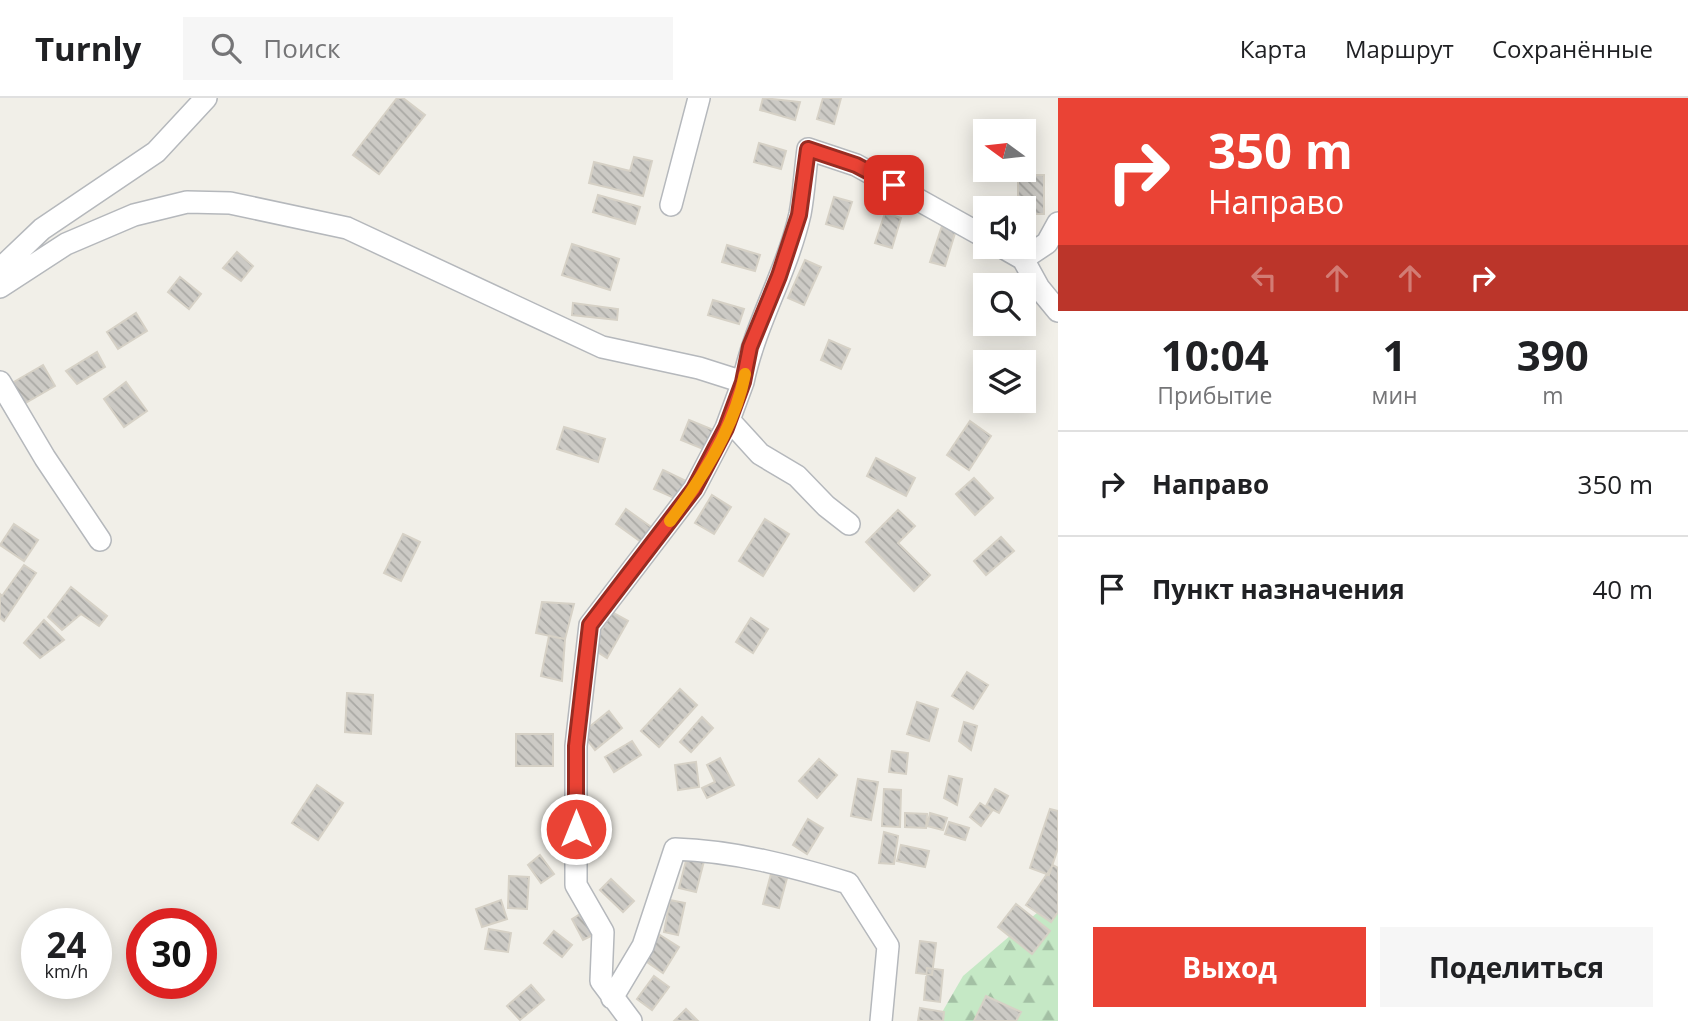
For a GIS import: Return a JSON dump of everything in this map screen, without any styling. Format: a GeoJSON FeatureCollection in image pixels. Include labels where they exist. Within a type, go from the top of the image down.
{"type":"FeatureCollection","features":[{"type":"Feature","properties":{"kind":"street"},"geometry":{"type":"LineString","coordinates":[[0,269],[42,229],[156,152],[206,98]]}},
{"type":"Feature","properties":{"kind":"street"},"geometry":{"type":"LineString","coordinates":[[671,205],[699,98]]}},
{"type":"Feature","properties":{"kind":"street"},"geometry":{"type":"LineString","coordinates":[[631,1021],[601,981],[603,932],[576,885],[576,746],[590,625],[694,489],[729,421],[743,382],[750,347],[779,276],[799,215],[808,149],[856,165],[973,230]]}},
{"type":"Feature","properties":{"kind":"street"},"geometry":{"type":"LineString","coordinates":[[0,287],[66,244],[134,215],[187,202],[230,203],[347,228],[602,347],[699,368],[743,382]]}},
{"type":"Feature","properties":{"kind":"street"},"geometry":{"type":"LineString","coordinates":[[1036,250],[1047,243],[1058,223]]}},
{"type":"Feature","properties":{"kind":"street"},"geometry":{"type":"LineString","coordinates":[[1023,259],[1039,288],[1058,311]]}},
{"type":"Feature","properties":{"kind":"street"},"geometry":{"type":"LineString","coordinates":[[0,382],[45,458],[100,540]]}},
{"type":"Feature","properties":{"kind":"street"},"geometry":{"type":"LineString","coordinates":[[729,421],[760,454],[797,475],[826,506],[849,524]]}},
{"type":"Feature","properties":{"kind":"street"},"geometry":{"type":"LineString","coordinates":[[612,998],[643,946],[675,849],[715,850],[779,863],[848,883],[888,946],[881,1021]]}},
{"type":"Feature","properties":{"kind":"green space"},"geometry":{"type":"Polygon","coordinates":[[[1058,895],[1058,1021],[937,1021],[963,976],[1058,895]]]}},
{"type":"Feature","properties":{"kind":"building"},"geometry":{"type":"Polygon","coordinates":[[[397,98],[403,98],[425,115],[379,174],[353,155],[397,98]]]}},
{"type":"Feature","properties":{"kind":"building"},"geometry":{"type":"Polygon","coordinates":[[[763,98],[800,102],[795,120],[760,110],[763,98]]]}},
{"type":"Feature","properties":{"kind":"building"},"geometry":{"type":"Polygon","coordinates":[[[823,98],[841,98],[834,124],[817,119],[823,98]]]}},
{"type":"Feature","properties":{"kind":"building"},"geometry":{"type":"Polygon","coordinates":[[[759,143],[786,151],[781,169],[754,162],[759,143]]]}},
{"type":"Feature","properties":{"kind":"building"},"geometry":{"type":"Polygon","coordinates":[[[634,157],[652,161],[643,196],[589,183],[594,162],[630,171],[634,157]]]}},
{"type":"Feature","properties":{"kind":"building"},"geometry":{"type":"Polygon","coordinates":[[[1036,175],[1044,175],[1044,214],[1036,214],[1036,196],[1018,196],[1018,182],[1036,182],[1036,175]]]}},
{"type":"Feature","properties":{"kind":"building"},"geometry":{"type":"Polygon","coordinates":[[[598,195],[640,207],[635,224],[593,212],[598,195]]]}},
{"type":"Feature","properties":{"kind":"building"},"geometry":{"type":"Polygon","coordinates":[[[834,197],[852,202],[843,229],[826,224],[834,197]]]}},
{"type":"Feature","properties":{"kind":"building"},"geometry":{"type":"Polygon","coordinates":[[[885,213],[901,218],[892,248],[875,243],[885,213]]]}},
{"type":"Feature","properties":{"kind":"building"},"geometry":{"type":"Polygon","coordinates":[[[942,226],[956,230],[945,266],[930,262],[942,226]]]}},
{"type":"Feature","properties":{"kind":"building"},"geometry":{"type":"Polygon","coordinates":[[[572,244],[619,259],[610,290],[562,275],[572,244]]]}},
{"type":"Feature","properties":{"kind":"building"},"geometry":{"type":"Polygon","coordinates":[[[727,245],[760,255],[755,271],[722,262],[727,245]]]}},
{"type":"Feature","properties":{"kind":"building"},"geometry":{"type":"Polygon","coordinates":[[[237,252],[253,266],[241,281],[223,268],[237,252]]]}},
{"type":"Feature","properties":{"kind":"building"},"geometry":{"type":"Polygon","coordinates":[[[805,260],[821,267],[804,305],[788,298],[805,260]]]}},
{"type":"Feature","properties":{"kind":"building"},"geometry":{"type":"Polygon","coordinates":[[[180,277],[201,294],[189,309],[168,292],[180,277]]]}},
{"type":"Feature","properties":{"kind":"building"},"geometry":{"type":"Polygon","coordinates":[[[713,300],[744,309],[739,324],[708,315],[713,300]]]}},
{"type":"Feature","properties":{"kind":"building"},"geometry":{"type":"Polygon","coordinates":[[[573,303],[618,309],[617,320],[572,315],[573,303]]]}},
{"type":"Feature","properties":{"kind":"building"},"geometry":{"type":"Polygon","coordinates":[[[136,313],[147,331],[118,349],[107,332],[136,313]]]}},
{"type":"Feature","properties":{"kind":"building"},"geometry":{"type":"Polygon","coordinates":[[[829,340],[850,349],[841,369],[821,360],[829,340]]]}},
{"type":"Feature","properties":{"kind":"building"},"geometry":{"type":"Polygon","coordinates":[[[97,352],[105,367],[77,384],[66,371],[97,352]]]}},
{"type":"Feature","properties":{"kind":"building"},"geometry":{"type":"Polygon","coordinates":[[[43,365],[55,386],[24,404],[12,383],[43,365]]]}},
{"type":"Feature","properties":{"kind":"building"},"geometry":{"type":"Polygon","coordinates":[[[126,382],[147,411],[124,427],[104,399],[126,382]]]}},
{"type":"Feature","properties":{"kind":"building"},"geometry":{"type":"Polygon","coordinates":[[[689,420],[716,431],[708,451],[681,440],[689,420]]]}},
{"type":"Feature","properties":{"kind":"building"},"geometry":{"type":"Polygon","coordinates":[[[970,421],[991,436],[969,470],[947,455],[970,421]]]}},
{"type":"Feature","properties":{"kind":"building"},"geometry":{"type":"Polygon","coordinates":[[[564,427],[605,439],[598,462],[557,449],[564,427]]]}},
{"type":"Feature","properties":{"kind":"building"},"geometry":{"type":"Polygon","coordinates":[[[876,458],[915,478],[906,496],[867,476],[876,458]]]}},
{"type":"Feature","properties":{"kind":"building"},"geometry":{"type":"Polygon","coordinates":[[[663,470],[690,483],[681,501],[654,489],[663,470]]]}},
{"type":"Feature","properties":{"kind":"building"},"geometry":{"type":"Polygon","coordinates":[[[974,478],[993,498],[975,515],[956,494],[974,478]]]}},
{"type":"Feature","properties":{"kind":"building"},"geometry":{"type":"Polygon","coordinates":[[[712,495],[731,507],[714,534],[695,523],[712,495]]]}},
{"type":"Feature","properties":{"kind":"building"},"geometry":{"type":"Polygon","coordinates":[[[626,509],[654,529],[644,544],[616,524],[626,509]]]}},
{"type":"Feature","properties":{"kind":"building"},"geometry":{"type":"Polygon","coordinates":[[[898,510],[915,526],[898,543],[930,575],[914,591],[866,542],[898,510]]]}},
{"type":"Feature","properties":{"kind":"building"},"geometry":{"type":"Polygon","coordinates":[[[765,519],[789,534],[763,576],[739,561],[765,519]]]}},
{"type":"Feature","properties":{"kind":"building"},"geometry":{"type":"Polygon","coordinates":[[[14,524],[38,540],[24,561],[0,545],[14,524]]]}},
{"type":"Feature","properties":{"kind":"building"},"geometry":{"type":"Polygon","coordinates":[[[403,534],[420,542],[401,581],[384,573],[403,534]]]}},
{"type":"Feature","properties":{"kind":"building"},"geometry":{"type":"Polygon","coordinates":[[[1001,537],[1014,551],[986,575],[974,561],[1001,537]]]}},
{"type":"Feature","properties":{"kind":"building"},"geometry":{"type":"Polygon","coordinates":[[[24,565],[36,573],[4,621],[0,618],[0,594],[2,596],[24,565]]]}},
{"type":"Feature","properties":{"kind":"building"},"geometry":{"type":"Polygon","coordinates":[[[71,587],[107,616],[99,626],[81,614],[62,630],[48,617],[71,587]]]}},
{"type":"Feature","properties":{"kind":"building"},"geometry":{"type":"Polygon","coordinates":[[[542,602],[574,604],[565,639],[536,633],[542,602]]]}},
{"type":"Feature","properties":{"kind":"building"},"geometry":{"type":"Polygon","coordinates":[[[612,612],[628,621],[607,658],[591,648],[612,612]]]}},
{"type":"Feature","properties":{"kind":"building"},"geometry":{"type":"Polygon","coordinates":[[[751,618],[768,629],[753,653],[736,642],[751,618]]]}},
{"type":"Feature","properties":{"kind":"building"},"geometry":{"type":"Polygon","coordinates":[[[44,620],[64,640],[40,658],[24,643],[44,620]]]}},
{"type":"Feature","properties":{"kind":"building"},"geometry":{"type":"Polygon","coordinates":[[[549,636],[565,639],[562,681],[541,676],[549,636]]]}},
{"type":"Feature","properties":{"kind":"building"},"geometry":{"type":"Polygon","coordinates":[[[967,672],[988,685],[973,709],[952,696],[967,672]]]}},
{"type":"Feature","properties":{"kind":"building"},"geometry":{"type":"Polygon","coordinates":[[[680,689],[697,705],[659,747],[641,731],[680,689]]]}},
{"type":"Feature","properties":{"kind":"building"},"geometry":{"type":"Polygon","coordinates":[[[347,693],[373,695],[371,734],[345,732],[347,693]]]}},
{"type":"Feature","properties":{"kind":"building"},"geometry":{"type":"Polygon","coordinates":[[[917,702],[938,709],[929,741],[907,734],[917,702]]]}},
{"type":"Feature","properties":{"kind":"building"},"geometry":{"type":"Polygon","coordinates":[[[609,711],[622,728],[595,750],[582,733],[609,711]]]}},
{"type":"Feature","properties":{"kind":"building"},"geometry":{"type":"Polygon","coordinates":[[[702,717],[713,728],[691,752],[680,742],[702,717]]]}},
{"type":"Feature","properties":{"kind":"building"},"geometry":{"type":"Polygon","coordinates":[[[964,722],[977,726],[971,750],[959,741],[964,722]]]}},
{"type":"Feature","properties":{"kind":"building"},"geometry":{"type":"Polygon","coordinates":[[[516,734],[553,734],[553,766],[516,766],[516,734]]]}},
{"type":"Feature","properties":{"kind":"building"},"geometry":{"type":"Polygon","coordinates":[[[632,741],[641,755],[614,772],[605,757],[632,741]]]}},
{"type":"Feature","properties":{"kind":"building"},"geometry":{"type":"Polygon","coordinates":[[[892,751],[908,753],[906,774],[889,772],[892,751]]]}},
{"type":"Feature","properties":{"kind":"building"},"geometry":{"type":"Polygon","coordinates":[[[720,758],[734,785],[707,798],[702,788],[715,782],[707,765],[720,758]]]}},
{"type":"Feature","properties":{"kind":"building"},"geometry":{"type":"Polygon","coordinates":[[[819,759],[837,775],[817,798],[799,781],[819,759]]]}},
{"type":"Feature","properties":{"kind":"building"},"geometry":{"type":"Polygon","coordinates":[[[696,762],[699,787],[678,790],[675,765],[696,762]]]}},
{"type":"Feature","properties":{"kind":"building"},"geometry":{"type":"Polygon","coordinates":[[[949,776],[962,779],[957,805],[944,798],[949,776]]]}},
{"type":"Feature","properties":{"kind":"building"},"geometry":{"type":"Polygon","coordinates":[[[858,779],[878,782],[871,820],[851,816],[858,779]]]}},
{"type":"Feature","properties":{"kind":"building"},"geometry":{"type":"Polygon","coordinates":[[[317,785],[343,803],[318,840],[292,823],[317,785]]]}},
{"type":"Feature","properties":{"kind":"building"},"geometry":{"type":"Polygon","coordinates":[[[884,789],[901,790],[900,827],[882,826],[884,789]]]}},
{"type":"Feature","properties":{"kind":"building"},"geometry":{"type":"Polygon","coordinates":[[[995,789],[1008,796],[999,813],[986,806],[995,789]]]}},
{"type":"Feature","properties":{"kind":"building"},"geometry":{"type":"Polygon","coordinates":[[[980,803],[992,811],[981,826],[970,817],[980,803]]]}},
{"type":"Feature","properties":{"kind":"building"},"geometry":{"type":"Polygon","coordinates":[[[1050,809],[1058,811],[1058,848],[1049,875],[1030,868],[1050,809]]]}},
{"type":"Feature","properties":{"kind":"building"},"geometry":{"type":"Polygon","coordinates":[[[905,813],[927,814],[926,828],[905,827],[905,813]]]}},
{"type":"Feature","properties":{"kind":"building"},"geometry":{"type":"Polygon","coordinates":[[[930,813],[947,818],[943,830],[927,826],[930,813]]]}},
{"type":"Feature","properties":{"kind":"building"},"geometry":{"type":"Polygon","coordinates":[[[808,819],[823,828],[807,854],[793,845],[808,819]]]}},
{"type":"Feature","properties":{"kind":"building"},"geometry":{"type":"Polygon","coordinates":[[[949,822],[969,828],[965,840],[945,834],[949,822]]]}},
{"type":"Feature","properties":{"kind":"building"},"geometry":{"type":"Polygon","coordinates":[[[884,832],[898,836],[894,864],[879,863],[884,832]]]}},
{"type":"Feature","properties":{"kind":"building"},"geometry":{"type":"Polygon","coordinates":[[[901,845],[929,851],[925,867],[897,861],[901,845]]]}},
{"type":"Feature","properties":{"kind":"building"},"geometry":{"type":"Polygon","coordinates":[[[540,855],[554,874],[541,883],[528,865],[540,855]]]}},
{"type":"Feature","properties":{"kind":"building"},"geometry":{"type":"Polygon","coordinates":[[[687,857],[704,861],[696,892],[679,888],[687,857]]]}},
{"type":"Feature","properties":{"kind":"building"},"geometry":{"type":"Polygon","coordinates":[[[1053,865],[1058,868],[1058,912],[1051,922],[1026,905],[1053,865]]]}},
{"type":"Feature","properties":{"kind":"building"},"geometry":{"type":"Polygon","coordinates":[[[771,874],[787,878],[779,908],[763,904],[771,874]]]}},
{"type":"Feature","properties":{"kind":"building"},"geometry":{"type":"Polygon","coordinates":[[[509,876],[529,877],[527,909],[508,908],[509,876]]]}},
{"type":"Feature","properties":{"kind":"building"},"geometry":{"type":"Polygon","coordinates":[[[611,879],[634,901],[623,912],[600,890],[611,879]]]}},
{"type":"Feature","properties":{"kind":"building"},"geometry":{"type":"Polygon","coordinates":[[[501,900],[507,919],[482,927],[476,909],[501,900]]]}},
{"type":"Feature","properties":{"kind":"building"},"geometry":{"type":"Polygon","coordinates":[[[670,900],[685,903],[678,935],[664,932],[670,900]]]}},
{"type":"Feature","properties":{"kind":"building"},"geometry":{"type":"Polygon","coordinates":[[[1016,904],[1050,931],[1032,954],[998,927],[1016,904]]]}},
{"type":"Feature","properties":{"kind":"building"},"geometry":{"type":"Polygon","coordinates":[[[582,913],[593,935],[583,940],[572,919],[582,913]]]}},
{"type":"Feature","properties":{"kind":"building"},"geometry":{"type":"Polygon","coordinates":[[[489,929],[511,933],[508,952],[485,949],[489,929]]]}},
{"type":"Feature","properties":{"kind":"building"},"geometry":{"type":"Polygon","coordinates":[[[554,931],[572,945],[562,957],[544,943],[554,931]]]}},
{"type":"Feature","properties":{"kind":"building"},"geometry":{"type":"Polygon","coordinates":[[[660,935],[679,947],[663,973],[644,960],[660,935]]]}},
{"type":"Feature","properties":{"kind":"building"},"geometry":{"type":"Polygon","coordinates":[[[920,941],[936,943],[932,975],[916,973],[920,941]]]}},
{"type":"Feature","properties":{"kind":"building"},"geometry":{"type":"Polygon","coordinates":[[[927,968],[943,970],[940,1002],[924,1000],[927,968]]]}},
{"type":"Feature","properties":{"kind":"building"},"geometry":{"type":"Polygon","coordinates":[[[654,976],[669,987],[652,1010],[637,999],[654,976]]]}},
{"type":"Feature","properties":{"kind":"building"},"geometry":{"type":"Polygon","coordinates":[[[531,985],[544,1000],[520,1020],[507,1006],[531,985]]]}},
{"type":"Feature","properties":{"kind":"building"},"geometry":{"type":"Polygon","coordinates":[[[986,996],[1021,1012],[1016,1021],[974,1021],[986,996]]]}},
{"type":"Feature","properties":{"kind":"building"},"geometry":{"type":"Polygon","coordinates":[[[920,1008],[944,1012],[943,1021],[918,1021],[920,1008]]]}},
{"type":"Feature","properties":{"kind":"building"},"geometry":{"type":"Polygon","coordinates":[[[686,1009],[698,1021],[674,1021],[686,1009]]]}},
{"type":"Feature","properties":{"kind":"slow traffic"},"geometry":{"type":"LineString","coordinates":[[670,521],[694,489],[726,428],[745,374]]}},
{"type":"Feature","properties":{"kind":"route"},"geometry":{"type":"LineString","coordinates":[[576,829],[576,746],[590,625],[694,489],[726,428],[743,382],[750,347],[779,276],[799,215],[808,149],[856,165],[894,185]]}}]}
